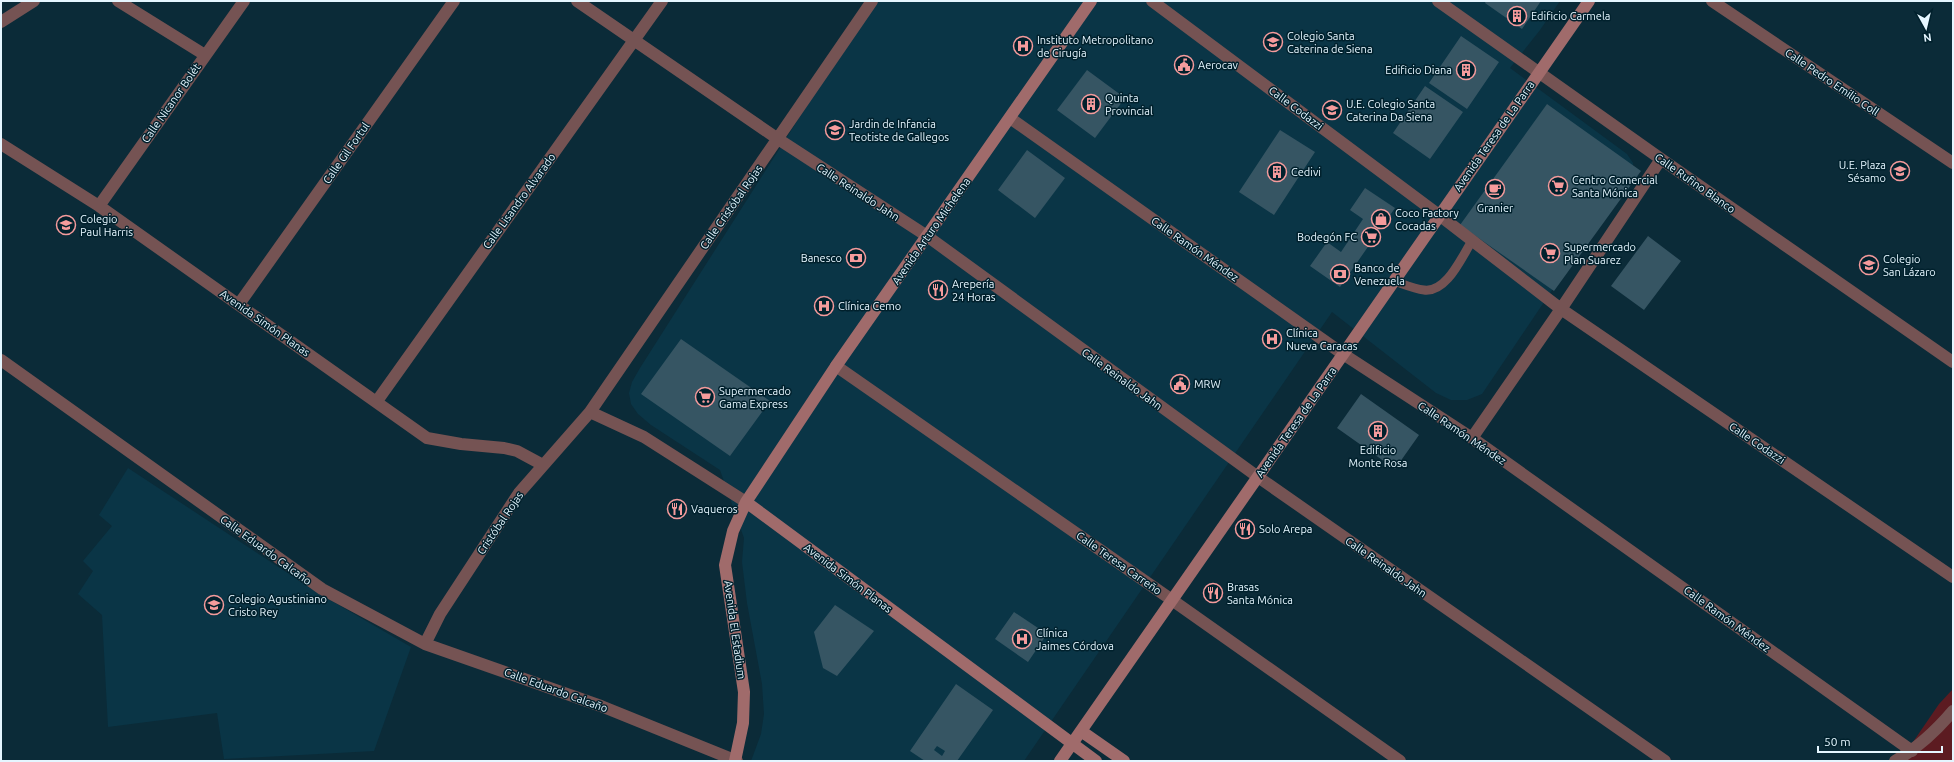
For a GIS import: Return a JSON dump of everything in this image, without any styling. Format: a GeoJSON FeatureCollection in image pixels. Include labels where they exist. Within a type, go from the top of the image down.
{"type":"FeatureCollection","features":[{"type":"Feature","properties":{"kind":"street"},"geometry":{"type":"LineString","coordinates":[[1,22],[34,1]]}},
{"type":"Feature","properties":{"kind":"street"},"geometry":{"type":"LineString","coordinates":[[118,1],[205,56]]}},
{"type":"Feature","properties":{"kind":"street","name":"Calle Nicanor Bolét"},"geometry":{"type":"LineString","coordinates":[[99,206],[244,1]]}},
{"type":"Feature","properties":{"kind":"street","name":"Calle Gil Fortul"},"geometry":{"type":"LineString","coordinates":[[239,304],[454,1]]}},
{"type":"Feature","properties":{"kind":"street","name":"Calle Reinaldo Jahn"},"geometry":{"type":"LineString","coordinates":[[577,1],[635,39],[778,139],[926,236],[1258,477],[1665,761]]}},
{"type":"Feature","properties":{"kind":"street","name":"Calle Lisandro Alvarado"},"geometry":{"type":"LineString","coordinates":[[377,401],[662,1]]}},
{"type":"Feature","properties":{"kind":"street","name":"Calle Cristóbal Rojas"},"geometry":{"type":"LineString","coordinates":[[590,412],[872,1]]}},
{"type":"Feature","properties":{"kind":"street","name":"Avenida Arturo Michelena"},"geometry":{"type":"LineString","coordinates":[[746,502],[836,366],[1091,1]]}},
{"type":"Feature","properties":{"kind":"street","name":"Calle Codazzi"},"geometry":{"type":"LineString","coordinates":[[1152,1],[1439,215],[1561,309],[1953,577]]}},
{"type":"Feature","properties":{"kind":"street","name":"Calle Rufino Blanco"},"geometry":{"type":"LineString","coordinates":[[1438,1],[1661,159],[1953,362]]}},
{"type":"Feature","properties":{"kind":"street","name":"Avenida Teresa de La Parra"},"geometry":{"type":"LineString","coordinates":[[1060,761],[1538,72],[1589,1]]}},
{"type":"Feature","properties":{"kind":"street","name":"Calle Pedro Emilio Coll"},"geometry":{"type":"LineString","coordinates":[[1712,1],[1953,163]]}},
{"type":"Feature","properties":{"kind":"street","name":"Calle Ramón Méndez"},"geometry":{"type":"LineString","coordinates":[[1010,118],[1343,354],[1472,438],[1912,751]]}},
{"type":"Feature","properties":{"kind":"street","name":"Avenida Simón Planas"},"geometry":{"type":"LineString","coordinates":[[1,144],[99,206],[377,401],[427,438],[517,451],[543,465]]}},
{"type":"Feature","properties":{"kind":"street"},"geometry":{"type":"LineString","coordinates":[[1472,438],[1561,309],[1661,159]]}},
{"type":"Feature","properties":{"kind":"street","name":"Calle Eduardo Calcaño"},"geometry":{"type":"LineString","coordinates":[[1,360],[322,589],[425,644],[601,706],[736,761]]}},
{"type":"Feature","properties":{"kind":"street","name":"Calle Teresa Carreño"},"geometry":{"type":"LineString","coordinates":[[836,366],[1400,761]]}},
{"type":"Feature","properties":{"kind":"street","name":"Avenida Simón Planas"},"geometry":{"type":"LineString","coordinates":[[590,412],[644,437],[746,502],[1072,745],[1096,761]]}},
{"type":"Feature","properties":{"kind":"street","name":"Cristóbal Rojas"},"geometry":{"type":"LineString","coordinates":[[425,644],[440,614],[519,493],[590,412]]}},
{"type":"Feature","properties":{"kind":"street","name":"Avenida El Estadium"},"geometry":{"type":"LineString","coordinates":[[736,761],[743,723],[744,692],[725,565],[733,531],[746,502]]}},
{"type":"Feature","properties":{"kind":"street"},"geometry":{"type":"LineString","coordinates":[[1895,761],[1912,751],[1940,728],[1953,711]]}},
{"type":"Feature","properties":{"kind":"street"},"geometry":{"type":"LineString","coordinates":[[1081,731],[1124,761]]}},
{"type":"Feature","properties":{"kind":"lane"},"geometry":{"type":"LineString","coordinates":[[1394,281],[1424,291],[1440,286],[1457,266],[1472,241]]}},
{"type":"Feature","properties":{"kind":"shaded area"},"geometry":{"type":"Polygon","coordinates":[[[875,1],[1560,1],[1540,30],[1510,68],[1627,154],[1633,163],[1633,170],[1482,394],[1467,400],[1451,400],[1436,393],[1332,312],[1024,761],[751,761],[761,734],[764,714],[762,684],[747,603],[742,562],[744,538],[720,470],[651,425],[638,414],[631,404],[629,393],[632,382],[640,368],[875,1]]]}},
{"type":"Feature","properties":{"kind":"shaded area","name":"Colegio Agustiniano Cristo Rey"},"geometry":{"type":"Polygon","coordinates":[[[128,468],[318,593],[411,647],[374,751],[224,759],[217,713],[108,727],[102,615],[78,594],[93,571],[83,561],[112,526],[99,515],[128,468]]]}},
{"type":"Feature","properties":{"kind":"shaded area"},"geometry":{"type":"Polygon","coordinates":[[[1953,689],[1953,761],[1900,761],[1939,704],[1953,689]]]}},
{"type":"Feature","properties":{"kind":"building","name":"Edificio Carmela"},"geometry":{"type":"Polygon","coordinates":[[[1486,1],[1541,1],[1522,29],[1485,3],[1486,1]]]}},
{"type":"Feature","properties":{"kind":"building","name":"Edificio Diana"},"geometry":{"type":"Polygon","coordinates":[[[1461,36],[1499,62],[1467,109],[1429,83],[1461,36]]]}},
{"type":"Feature","properties":{"kind":"building","name":"Quinta Provincial"},"geometry":{"type":"Polygon","coordinates":[[[1087,70],[1125,98],[1095,138],[1057,110],[1087,70]]]}},
{"type":"Feature","properties":{"kind":"building"},"geometry":{"type":"Polygon","coordinates":[[[1425,86],[1463,112],[1430,159],[1393,133],[1425,86]]]}},
{"type":"Feature","properties":{"kind":"building","name":"Centro Comercial Santa Mónica"},"geometry":{"type":"Polygon","coordinates":[[[1547,104],[1641,171],[1554,291],[1460,225],[1547,104]]]}},
{"type":"Feature","properties":{"kind":"building","name":"Cedivi"},"geometry":{"type":"Polygon","coordinates":[[[1280,130],[1315,152],[1274,215],[1239,192],[1280,130]]]}},
{"type":"Feature","properties":{"kind":"building"},"geometry":{"type":"Polygon","coordinates":[[[1027,150],[1065,178],[1035,218],[998,190],[1027,150]]]}},
{"type":"Feature","properties":{"kind":"building"},"geometry":{"type":"Polygon","coordinates":[[[1365,188],[1395,208],[1340,287],[1310,266],[1327,242],[1341,252],[1363,219],[1350,210],[1365,188]]]}},
{"type":"Feature","properties":{"kind":"building"},"geometry":{"type":"Polygon","coordinates":[[[1648,236],[1681,261],[1644,310],[1611,286],[1648,236]]]}},
{"type":"Feature","properties":{"kind":"building","name":"Supermercado Gama Express"},"geometry":{"type":"Polygon","coordinates":[[[681,339],[770,401],[730,456],[641,394],[681,339]]]}},
{"type":"Feature","properties":{"kind":"building","name":"Edificio Monte Rosa"},"geometry":{"type":"Polygon","coordinates":[[[1361,394],[1419,435],[1395,469],[1337,428],[1361,394]]]}},
{"type":"Feature","properties":{"kind":"building"},"geometry":{"type":"Polygon","coordinates":[[[835,605],[874,631],[837,676],[823,668],[814,632],[835,605]]]}},
{"type":"Feature","properties":{"kind":"building"},"geometry":{"type":"Polygon","coordinates":[[[1014,612],[1047,634],[1028,662],[995,639],[1014,612]]]}},
{"type":"Feature","properties":{"kind":"building"},"geometry":{"type":"Polygon","coordinates":[[[956,684],[993,710],[957,761],[925,761],[910,751],[956,684]],[[937,746],[934,750],[942,756],[945,751],[937,746]]]}},
{"type":"Feature","properties":{"kind":"place","name":"Edificio Carmela"},"geometry":{"type":"Point","coordinates":[1517,16]}},
{"type":"Feature","properties":{"kind":"place","name":"Colegio Santa Caterina de Siena"},"geometry":{"type":"Point","coordinates":[1273,42]}},
{"type":"Feature","properties":{"kind":"place","name":"Instituto Metropolitano de Cirugía"},"geometry":{"type":"Point","coordinates":[1023,46]}},
{"type":"Feature","properties":{"kind":"place","name":"Aerocav"},"geometry":{"type":"Point","coordinates":[1184,65]}},
{"type":"Feature","properties":{"kind":"place","name":"Edificio Diana"},"geometry":{"type":"Point","coordinates":[1466,70]}},
{"type":"Feature","properties":{"kind":"place","name":"Quinta Provincial"},"geometry":{"type":"Point","coordinates":[1091,104]}},
{"type":"Feature","properties":{"kind":"place","name":"U.E. Colegio Santa Caterina Da Siena"},"geometry":{"type":"Point","coordinates":[1332,110]}},
{"type":"Feature","properties":{"kind":"place","name":"Jardin de Infancia Teotiste de Gallegos"},"geometry":{"type":"Point","coordinates":[835,130]}},
{"type":"Feature","properties":{"kind":"place","name":"U.E. Plaza Sésamo"},"geometry":{"type":"Point","coordinates":[1900,171]}},
{"type":"Feature","properties":{"kind":"place","name":"Cedivi"},"geometry":{"type":"Point","coordinates":[1277,172]}},
{"type":"Feature","properties":{"kind":"place","name":"Centro Comercial Santa Mónica"},"geometry":{"type":"Point","coordinates":[1558,186]}},
{"type":"Feature","properties":{"kind":"place","name":"Granier"},"geometry":{"type":"Point","coordinates":[1495,189]}},
{"type":"Feature","properties":{"kind":"place","name":"Coco Factory Cocadas"},"geometry":{"type":"Point","coordinates":[1381,219]}},
{"type":"Feature","properties":{"kind":"place","name":"Colegio Paul Harris"},"geometry":{"type":"Point","coordinates":[66,225]}},
{"type":"Feature","properties":{"kind":"place","name":"Bodegón FC"},"geometry":{"type":"Point","coordinates":[1371,237]}},
{"type":"Feature","properties":{"kind":"place","name":"Supermercado Plan Suarez"},"geometry":{"type":"Point","coordinates":[1550,253]}},
{"type":"Feature","properties":{"kind":"place","name":"Banesco"},"geometry":{"type":"Point","coordinates":[856,258]}},
{"type":"Feature","properties":{"kind":"place","name":"Colegio San Lázaro"},"geometry":{"type":"Point","coordinates":[1869,265]}},
{"type":"Feature","properties":{"kind":"place","name":"Banco de Venezuela"},"geometry":{"type":"Point","coordinates":[1340,274]}},
{"type":"Feature","properties":{"kind":"place","name":"Arepería 24 Horas"},"geometry":{"type":"Point","coordinates":[938,290]}},
{"type":"Feature","properties":{"kind":"place","name":"Clínica Cemo"},"geometry":{"type":"Point","coordinates":[824,306]}},
{"type":"Feature","properties":{"kind":"place","name":"Clínica Nueva Caracas"},"geometry":{"type":"Point","coordinates":[1272,339]}},
{"type":"Feature","properties":{"kind":"place","name":"MRW"},"geometry":{"type":"Point","coordinates":[1180,384]}},
{"type":"Feature","properties":{"kind":"place","name":"Supermercado Gama Express"},"geometry":{"type":"Point","coordinates":[705,397]}},
{"type":"Feature","properties":{"kind":"place","name":"Edificio Monte Rosa"},"geometry":{"type":"Point","coordinates":[1378,431]}},
{"type":"Feature","properties":{"kind":"place","name":"Vaqueros"},"geometry":{"type":"Point","coordinates":[677,509]}},
{"type":"Feature","properties":{"kind":"place","name":"Solo Arepa"},"geometry":{"type":"Point","coordinates":[1245,529]}},
{"type":"Feature","properties":{"kind":"place","name":"Brasas Santa Mónica"},"geometry":{"type":"Point","coordinates":[1213,593]}},
{"type":"Feature","properties":{"kind":"place","name":"Colegio Agustiniano Cristo Rey"},"geometry":{"type":"Point","coordinates":[214,605]}},
{"type":"Feature","properties":{"kind":"place","name":"Clínica Jaimes Córdova"},"geometry":{"type":"Point","coordinates":[1022,639]}}]}
